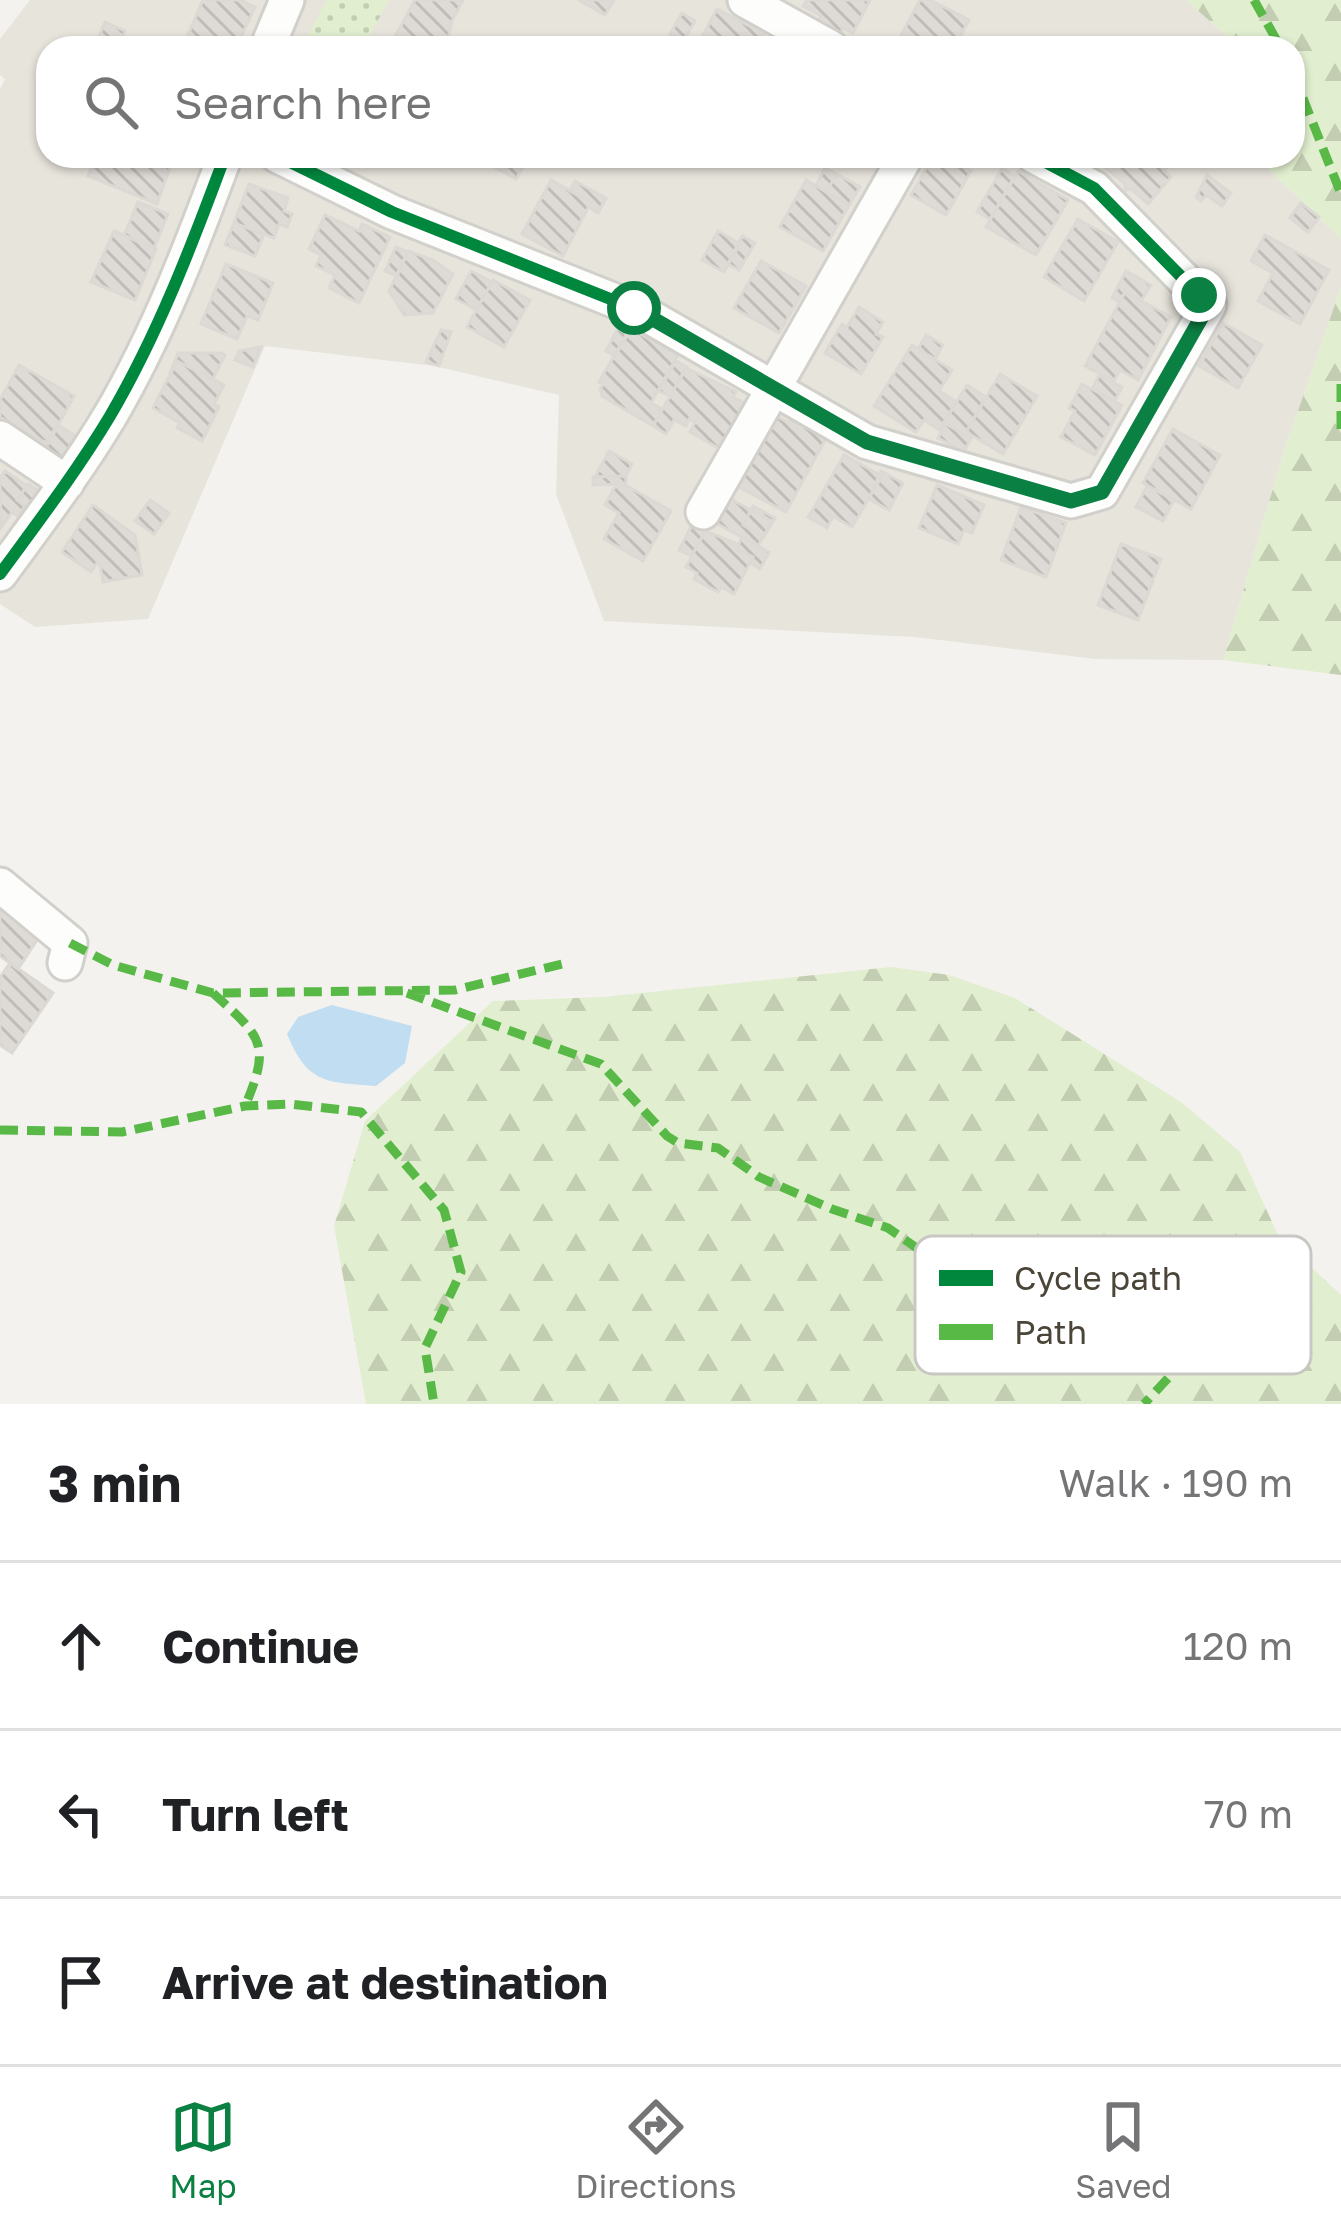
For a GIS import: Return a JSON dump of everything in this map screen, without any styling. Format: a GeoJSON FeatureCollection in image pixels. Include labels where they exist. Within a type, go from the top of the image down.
{"type":"FeatureCollection","features":[{"type":"Feature","properties":{"kind":"street"},"geometry":{"type":"LineString","coordinates":[[272,36],[287,0]]}},
{"type":"Feature","properties":{"kind":"street"},"geometry":{"type":"LineString","coordinates":[[745,0],[810,36]]}},
{"type":"Feature","properties":{"kind":"street"},"geometry":{"type":"LineString","coordinates":[[0,574],[67,483],[146,349],[220,168]]}},
{"type":"Feature","properties":{"kind":"street"},"geometry":{"type":"LineString","coordinates":[[302,168],[392,212],[638,310],[867,442],[1071,501],[1102,492],[1209,304],[1094,188],[1056,168]]}},
{"type":"Feature","properties":{"kind":"street"},"geometry":{"type":"LineString","coordinates":[[703,512],[899,168]]}},
{"type":"Feature","properties":{"kind":"street"},"geometry":{"type":"LineString","coordinates":[[0,438],[67,483]]}},
{"type":"Feature","properties":{"kind":"street"},"geometry":{"type":"LineString","coordinates":[[0,885],[70,943],[65,962]]}},
{"type":"Feature","properties":{"kind":"shaded area"},"geometry":{"type":"Polygon","coordinates":[[[30,0],[1186,0],[1226,36],[36,36],[36,168],[1267,168],[1341,239],[1341,287],[1283,454],[1223,660],[1095,659],[915,637],[604,621],[556,494],[559,395],[434,366],[265,346],[148,619],[35,627],[0,604],[0,89],[5,79],[0,75],[0,39],[30,0]]]}},
{"type":"Feature","properties":{"kind":"green space"},"geometry":{"type":"Polygon","coordinates":[[[327,0],[389,0],[370,36],[308,36],[327,0]]]}},
{"type":"Feature","properties":{"kind":"green space"},"geometry":{"type":"Polygon","coordinates":[[[1186,0],[1341,0],[1341,239],[1267,168],[1305,168],[1305,36],[1226,36],[1186,0]]]}},
{"type":"Feature","properties":{"kind":"green space"},"geometry":{"type":"Polygon","coordinates":[[[1341,287],[1341,675],[1223,660],[1283,454],[1341,287]]]}},
{"type":"Feature","properties":{"kind":"green space"},"geometry":{"type":"Polygon","coordinates":[[[891,967],[949,975],[1015,998],[1181,1102],[1240,1152],[1279,1236],[915,1236],[915,1374],[1311,1374],[1311,1267],[1341,1295],[1341,1404],[366,1404],[334,1226],[365,1121],[493,1001],[603,997],[891,967]]]}},
{"type":"Feature","properties":{"kind":"water"},"geometry":{"type":"Polygon","coordinates":[[[332,1005],[412,1026],[405,1063],[376,1086],[331,1081],[311,1071],[287,1034],[298,1017],[332,1005]]]}},
{"type":"Feature","properties":{"kind":"building"},"geometry":{"type":"Polygon","coordinates":[[[203,0],[240,0],[255,7],[242,36],[187,36],[203,0]]]}},
{"type":"Feature","properties":{"kind":"building"},"geometry":{"type":"Polygon","coordinates":[[[415,0],[463,0],[449,36],[396,36],[415,0]]]}},
{"type":"Feature","properties":{"kind":"building"},"geometry":{"type":"Polygon","coordinates":[[[579,0],[614,0],[605,15],[579,0]]]}},
{"type":"Feature","properties":{"kind":"building"},"geometry":{"type":"Polygon","coordinates":[[[807,0],[870,0],[853,33],[843,28],[841,33],[818,21],[821,16],[803,6],[807,0]]]}},
{"type":"Feature","properties":{"kind":"building"},"geometry":{"type":"Polygon","coordinates":[[[920,0],[930,0],[969,20],[960,36],[900,36],[920,0]]]}},
{"type":"Feature","properties":{"kind":"building"},"geometry":{"type":"Polygon","coordinates":[[[717,9],[765,34],[764,36],[702,36],[717,9]]]}},
{"type":"Feature","properties":{"kind":"building"},"geometry":{"type":"Polygon","coordinates":[[[682,13],[695,21],[686,36],[670,34],[682,13]]]}},
{"type":"Feature","properties":{"kind":"building"},"geometry":{"type":"Polygon","coordinates":[[[105,22],[125,31],[123,36],[99,36],[105,22]]]}},
{"type":"Feature","properties":{"kind":"building"},"geometry":{"type":"Polygon","coordinates":[[[91,168],[170,168],[157,204],[88,176],[91,168]]]}},
{"type":"Feature","properties":{"kind":"building"},"geometry":{"type":"Polygon","coordinates":[[[496,168],[522,168],[516,179],[496,168]]]}},
{"type":"Feature","properties":{"kind":"building"},"geometry":{"type":"Polygon","coordinates":[[[825,168],[837,174],[826,192],[816,186],[825,168]]]}},
{"type":"Feature","properties":{"kind":"building"},"geometry":{"type":"Polygon","coordinates":[[[926,168],[971,171],[946,215],[911,195],[926,168]]]}},
{"type":"Feature","properties":{"kind":"building"},"geometry":{"type":"Polygon","coordinates":[[[1002,168],[1015,176],[990,219],[977,212],[1002,168]]]}},
{"type":"Feature","properties":{"kind":"building"},"geometry":{"type":"Polygon","coordinates":[[[1106,168],[1167,168],[1164,171],[1171,177],[1148,204],[1131,189],[1125,190],[1125,184],[1106,168]]]}},
{"type":"Feature","properties":{"kind":"building"},"geometry":{"type":"Polygon","coordinates":[[[1018,171],[1068,200],[1036,255],[986,227],[1018,171]]]}},
{"type":"Feature","properties":{"kind":"building"},"geometry":{"type":"Polygon","coordinates":[[[837,174],[860,187],[849,205],[826,192],[837,174]]]}},
{"type":"Feature","properties":{"kind":"building"},"geometry":{"type":"Polygon","coordinates":[[[1207,175],[1231,193],[1222,206],[1206,195],[1201,201],[1196,197],[1207,175]]]}},
{"type":"Feature","properties":{"kind":"building"},"geometry":{"type":"Polygon","coordinates":[[[551,180],[591,202],[563,256],[522,234],[551,180]]]}},
{"type":"Feature","properties":{"kind":"building"},"geometry":{"type":"Polygon","coordinates":[[[806,180],[849,205],[823,251],[780,227],[806,180]]]}},
{"type":"Feature","properties":{"kind":"building"},"geometry":{"type":"Polygon","coordinates":[[[575,181],[606,198],[598,213],[589,207],[591,202],[570,191],[575,181]]]}},
{"type":"Feature","properties":{"kind":"building"},"geometry":{"type":"Polygon","coordinates":[[[249,184],[288,198],[284,211],[292,214],[287,227],[279,224],[274,238],[234,223],[249,184]]]}},
{"type":"Feature","properties":{"kind":"building"},"geometry":{"type":"Polygon","coordinates":[[[138,202],[168,214],[154,248],[124,236],[138,202]]]}},
{"type":"Feature","properties":{"kind":"building"},"geometry":{"type":"Polygon","coordinates":[[[1301,203],[1319,217],[1308,232],[1290,218],[1301,203]]]}},
{"type":"Feature","properties":{"kind":"building"},"geometry":{"type":"Polygon","coordinates":[[[325,215],[359,231],[362,224],[390,237],[359,303],[329,288],[335,275],[316,266],[321,255],[309,249],[325,215]]]}},
{"type":"Feature","properties":{"kind":"building"},"geometry":{"type":"Polygon","coordinates":[[[1078,219],[1118,242],[1084,301],[1044,277],[1078,219]]]}},
{"type":"Feature","properties":{"kind":"building"},"geometry":{"type":"Polygon","coordinates":[[[234,223],[264,234],[255,256],[225,245],[234,223]]]}},
{"type":"Feature","properties":{"kind":"building"},"geometry":{"type":"Polygon","coordinates":[[[114,231],[156,249],[135,300],[91,282],[114,231]]]}},
{"type":"Feature","properties":{"kind":"building"},"geometry":{"type":"Polygon","coordinates":[[[718,231],[740,244],[724,272],[702,260],[718,231]]]}},
{"type":"Feature","properties":{"kind":"building"},"geometry":{"type":"Polygon","coordinates":[[[1265,235],[1329,270],[1300,324],[1258,301],[1273,273],[1251,261],[1265,235]]]}},
{"type":"Feature","properties":{"kind":"building"},"geometry":{"type":"Polygon","coordinates":[[[742,236],[755,243],[739,270],[728,264],[742,236]]]}},
{"type":"Feature","properties":{"kind":"building"},"geometry":{"type":"Polygon","coordinates":[[[396,247],[408,252],[397,276],[385,271],[396,247]]]}},
{"type":"Feature","properties":{"kind":"building"},"geometry":{"type":"Polygon","coordinates":[[[408,251],[453,274],[433,313],[404,315],[389,291],[408,251]]]}},
{"type":"Feature","properties":{"kind":"building"},"geometry":{"type":"Polygon","coordinates":[[[761,261],[806,286],[779,333],[734,308],[761,261]]]}},
{"type":"Feature","properties":{"kind":"building"},"geometry":{"type":"Polygon","coordinates":[[[226,264],[273,283],[258,320],[247,316],[237,339],[201,324],[226,264]]]}},
{"type":"Feature","properties":{"kind":"building"},"geometry":{"type":"Polygon","coordinates":[[[471,271],[492,282],[476,310],[456,299],[471,271]]]}},
{"type":"Feature","properties":{"kind":"building"},"geometry":{"type":"Polygon","coordinates":[[[1126,271],[1151,285],[1141,301],[1125,292],[1119,302],[1112,298],[1126,271]]]}},
{"type":"Feature","properties":{"kind":"building"},"geometry":{"type":"Polygon","coordinates":[[[493,280],[530,300],[504,347],[467,327],[493,280]]]}},
{"type":"Feature","properties":{"kind":"building"},"geometry":{"type":"Polygon","coordinates":[[[1125,292],[1171,317],[1138,380],[1120,370],[1114,381],[1085,366],[1125,292]]]}},
{"type":"Feature","properties":{"kind":"building"},"geometry":{"type":"Polygon","coordinates":[[[859,307],[883,322],[876,334],[883,337],[861,374],[825,353],[859,307]]]}},
{"type":"Feature","properties":{"kind":"building"},"geometry":{"type":"Polygon","coordinates":[[[1223,323],[1262,345],[1238,388],[1199,366],[1223,323]]]}},
{"type":"Feature","properties":{"kind":"building"},"geometry":{"type":"Polygon","coordinates":[[[618,328],[628,334],[615,356],[606,351],[618,328]]]}},
{"type":"Feature","properties":{"kind":"building"},"geometry":{"type":"Polygon","coordinates":[[[630,328],[678,355],[651,403],[662,409],[653,426],[602,396],[600,389],[603,384],[599,382],[630,328]]]}},
{"type":"Feature","properties":{"kind":"building"},"geometry":{"type":"Polygon","coordinates":[[[441,330],[451,332],[439,366],[426,362],[441,330]]]}},
{"type":"Feature","properties":{"kind":"building"},"geometry":{"type":"Polygon","coordinates":[[[926,335],[943,345],[935,359],[918,349],[926,335]]]}},
{"type":"Feature","properties":{"kind":"building"},"geometry":{"type":"Polygon","coordinates":[[[912,345],[952,370],[939,391],[957,402],[939,430],[924,420],[916,432],[874,406],[912,345]]]}},
{"type":"Feature","properties":{"kind":"building"},"geometry":{"type":"Polygon","coordinates":[[[261,347],[253,367],[235,360],[239,351],[261,347]]]}},
{"type":"Feature","properties":{"kind":"building"},"geometry":{"type":"Polygon","coordinates":[[[178,353],[225,355],[213,379],[177,361],[168,379],[178,353]]]}},
{"type":"Feature","properties":{"kind":"building"},"geometry":{"type":"Polygon","coordinates":[[[177,361],[224,385],[202,441],[153,408],[177,361]]]}},
{"type":"Feature","properties":{"kind":"building"},"geometry":{"type":"Polygon","coordinates":[[[676,361],[687,367],[670,396],[659,391],[676,361]]]}},
{"type":"Feature","properties":{"kind":"building"},"geometry":{"type":"Polygon","coordinates":[[[19,365],[74,396],[48,444],[0,417],[0,400],[19,365]]]}},
{"type":"Feature","properties":{"kind":"building"},"geometry":{"type":"Polygon","coordinates":[[[686,368],[736,392],[733,397],[746,404],[720,449],[690,432],[695,422],[689,419],[686,426],[674,420],[666,434],[653,426],[686,368]]]}},
{"type":"Feature","properties":{"kind":"building"},"geometry":{"type":"Polygon","coordinates":[[[1000,374],[1037,396],[1003,454],[966,432],[1000,374]]]}},
{"type":"Feature","properties":{"kind":"building"},"geometry":{"type":"Polygon","coordinates":[[[1099,375],[1122,387],[1115,401],[1092,389],[1099,375]]]}},
{"type":"Feature","properties":{"kind":"building"},"geometry":{"type":"Polygon","coordinates":[[[1082,384],[1122,405],[1095,455],[1061,437],[1082,384]]]}},
{"type":"Feature","properties":{"kind":"building"},"geometry":{"type":"Polygon","coordinates":[[[967,385],[986,397],[966,432],[971,438],[944,422],[967,385]]]}},
{"type":"Feature","properties":{"kind":"building"},"geometry":{"type":"Polygon","coordinates":[[[776,416],[789,423],[791,418],[824,435],[825,440],[786,512],[739,487],[776,416]]]}},
{"type":"Feature","properties":{"kind":"building"},"geometry":{"type":"Polygon","coordinates":[[[946,424],[971,438],[964,452],[938,438],[946,424]]]}},
{"type":"Feature","properties":{"kind":"building"},"geometry":{"type":"Polygon","coordinates":[[[58,425],[79,438],[62,467],[38,453],[58,425]]]}},
{"type":"Feature","properties":{"kind":"building"},"geometry":{"type":"Polygon","coordinates":[[[1173,429],[1220,455],[1191,509],[1143,483],[1173,429]]]}},
{"type":"Feature","properties":{"kind":"building"},"geometry":{"type":"Polygon","coordinates":[[[609,451],[632,464],[626,476],[595,477],[609,451]]]}},
{"type":"Feature","properties":{"kind":"building"},"geometry":{"type":"Polygon","coordinates":[[[844,455],[882,476],[852,527],[815,506],[844,455]]]}},
{"type":"Feature","properties":{"kind":"building"},"geometry":{"type":"Polygon","coordinates":[[[5,471],[27,486],[17,500],[25,506],[18,516],[12,512],[1,528],[0,477],[5,471]]]}},
{"type":"Feature","properties":{"kind":"building"},"geometry":{"type":"Polygon","coordinates":[[[881,471],[903,483],[889,510],[869,499],[881,471]]]}},
{"type":"Feature","properties":{"kind":"building"},"geometry":{"type":"Polygon","coordinates":[[[626,476],[626,484],[593,485],[593,477],[626,476]]]}},
{"type":"Feature","properties":{"kind":"building"},"geometry":{"type":"Polygon","coordinates":[[[618,481],[671,511],[643,561],[604,539],[619,513],[605,505],[618,481]]]}},
{"type":"Feature","properties":{"kind":"building"},"geometry":{"type":"Polygon","coordinates":[[[28,484],[43,494],[32,511],[17,500],[28,484]]]}},
{"type":"Feature","properties":{"kind":"building"},"geometry":{"type":"Polygon","coordinates":[[[937,485],[984,505],[972,533],[964,530],[958,544],[919,528],[937,485]]]}},
{"type":"Feature","properties":{"kind":"building"},"geometry":{"type":"Polygon","coordinates":[[[1147,486],[1174,500],[1163,521],[1136,507],[1147,486]]]}},
{"type":"Feature","properties":{"kind":"building"},"geometry":{"type":"Polygon","coordinates":[[[730,492],[734,501],[772,521],[758,546],[714,522],[730,492]]]}},
{"type":"Feature","properties":{"kind":"building"},"geometry":{"type":"Polygon","coordinates":[[[150,500],[169,513],[154,534],[135,521],[150,500]]]}},
{"type":"Feature","properties":{"kind":"building"},"geometry":{"type":"Polygon","coordinates":[[[93,505],[135,535],[142,575],[103,582],[100,565],[91,572],[62,552],[93,505]]]}},
{"type":"Feature","properties":{"kind":"building"},"geometry":{"type":"Polygon","coordinates":[[[753,506],[775,518],[764,537],[743,525],[753,506]]]}},
{"type":"Feature","properties":{"kind":"building"},"geometry":{"type":"Polygon","coordinates":[[[815,506],[833,517],[827,528],[808,517],[815,506]]]}},
{"type":"Feature","properties":{"kind":"building"},"geometry":{"type":"Polygon","coordinates":[[[1021,507],[1066,523],[1046,577],[1001,560],[1021,507]]]}},
{"type":"Feature","properties":{"kind":"building"},"geometry":{"type":"Polygon","coordinates":[[[693,523],[711,533],[705,531],[692,556],[679,550],[693,523]]]}},
{"type":"Feature","properties":{"kind":"building"},"geometry":{"type":"Polygon","coordinates":[[[705,531],[738,544],[736,549],[753,557],[734,594],[721,587],[718,592],[694,579],[697,573],[686,567],[705,531]]]}},
{"type":"Feature","properties":{"kind":"building"},"geometry":{"type":"Polygon","coordinates":[[[742,537],[769,552],[760,569],[750,563],[753,557],[736,549],[742,537]]]}},
{"type":"Feature","properties":{"kind":"building"},"geometry":{"type":"Polygon","coordinates":[[[1121,544],[1161,559],[1138,620],[1098,605],[1121,544]]]}},
{"type":"Feature","properties":{"kind":"building"},"geometry":{"type":"Polygon","coordinates":[[[0,910],[39,937],[18,969],[0,956],[0,910]]]}},
{"type":"Feature","properties":{"kind":"building"},"geometry":{"type":"Polygon","coordinates":[[[10,963],[53,993],[12,1053],[0,1045],[0,977],[10,963]]]}},
{"type":"Feature","properties":{"kind":"marked path"},"geometry":{"type":"LineString","coordinates":[[1254,0],[1274,36]]}},
{"type":"Feature","properties":{"kind":"marked path"},"geometry":{"type":"LineString","coordinates":[[1305,103],[1341,194]]}},
{"type":"Feature","properties":{"kind":"marked path"},"geometry":{"type":"LineString","coordinates":[[1341,384],[1341,432]]}},
{"type":"Feature","properties":{"kind":"marked path"},"geometry":{"type":"LineString","coordinates":[[70,943],[113,965],[213,993],[455,990],[562,964]]}},
{"type":"Feature","properties":{"kind":"marked path"},"geometry":{"type":"LineString","coordinates":[[213,993],[257,1042],[258,1068],[245,1106]]}},
{"type":"Feature","properties":{"kind":"marked path"},"geometry":{"type":"LineString","coordinates":[[407,993],[601,1064],[678,1143],[718,1148],[759,1177],[888,1228],[915,1247]]}},
{"type":"Feature","properties":{"kind":"marked path"},"geometry":{"type":"LineString","coordinates":[[0,1130],[122,1132],[245,1106],[289,1104],[361,1112],[444,1210],[461,1272],[425,1348],[434,1404]]}},
{"type":"Feature","properties":{"kind":"marked path"},"geometry":{"type":"LineString","coordinates":[[1144,1404],[1172,1374]]}},
{"type":"Feature","properties":{"kind":"cycle path"},"geometry":{"type":"LineString","coordinates":[[0,574],[84,457],[127,385],[173,289],[220,168]]}},
{"type":"Feature","properties":{"kind":"cycle path"},"geometry":{"type":"LineString","coordinates":[[302,168],[392,212],[638,310],[867,442],[1071,501],[1102,492],[1209,305],[1094,188],[1056,168]]}},
{"type":"Feature","properties":{"kind":"route"},"geometry":{"type":"LineString","coordinates":[[634,308],[867,442],[1071,501],[1102,492],[1209,304],[1199,295]]}}]}
